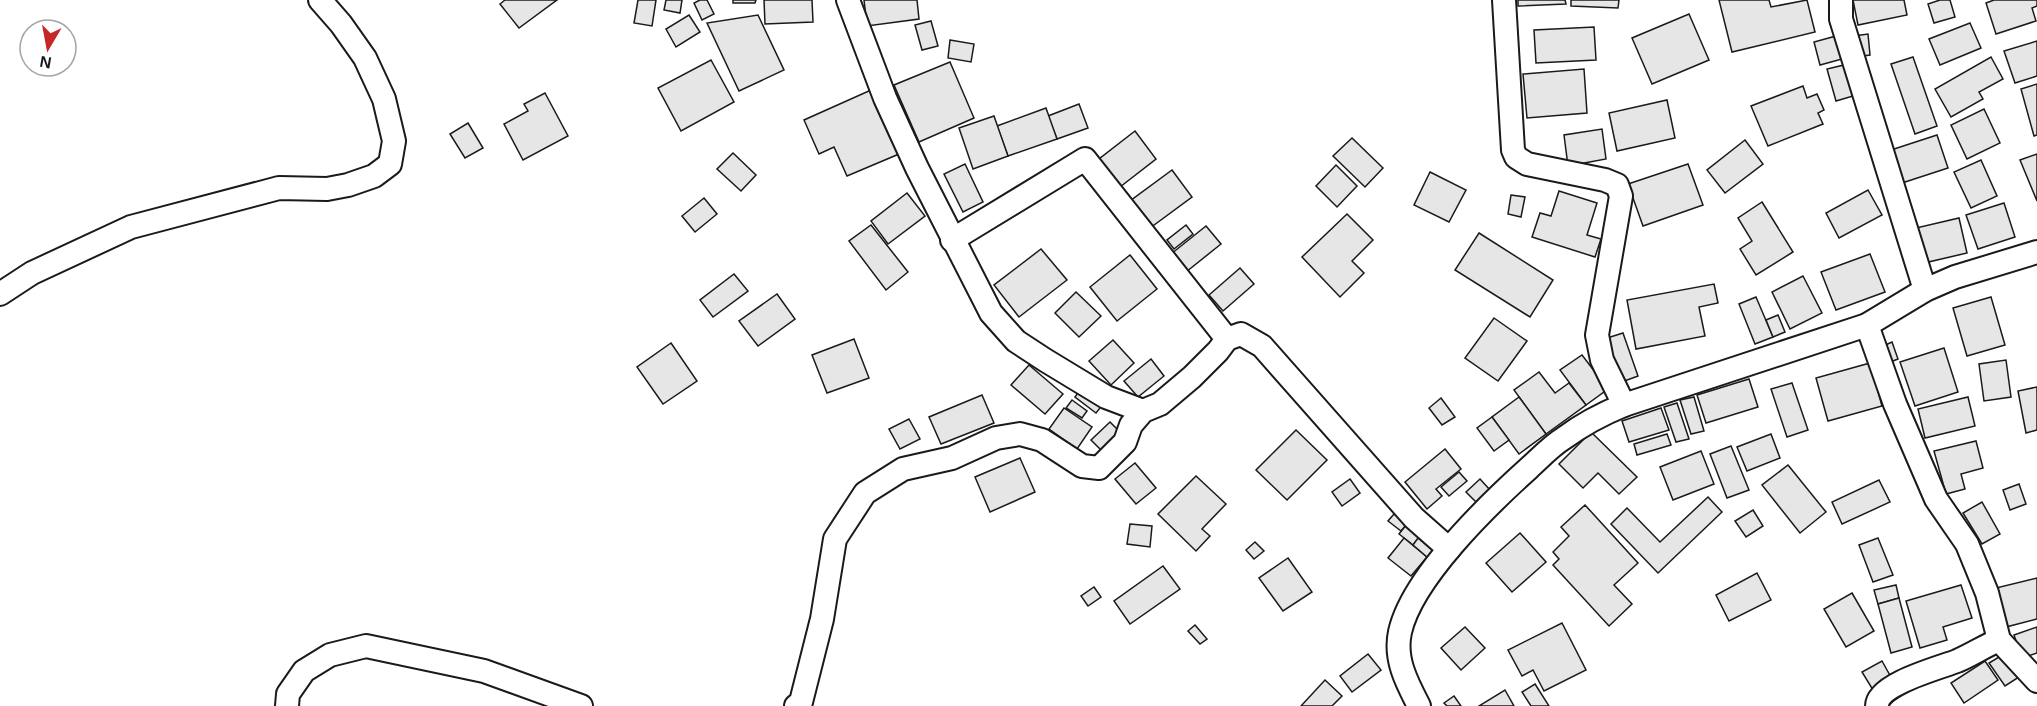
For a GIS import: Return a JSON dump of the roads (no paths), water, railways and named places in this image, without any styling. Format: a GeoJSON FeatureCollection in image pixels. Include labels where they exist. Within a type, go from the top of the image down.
{"type":"FeatureCollection","features":[{"type":"Feature","properties":{"kind":"street"},"geometry":{"type":"LineString","coordinates":[[0,294],[33,273],[131,227],[279,188],[327,189],[348,185],[374,176],[390,164],[394,141],[384,99],[364,58],[341,24],[320,0]]}},
{"type":"Feature","properties":{"kind":"street"},"geometry":{"type":"LineString","coordinates":[[848,0],[885,98],[952,240],[991,313],[1016,341],[1106,397],[1143,411]]}},
{"type":"Feature","properties":{"kind":"street"},"geometry":{"type":"LineString","coordinates":[[1504,0],[1513,150],[1516,157],[1527,164],[1605,180],[1617,185],[1621,196],[1598,335],[1602,360],[1624,405]]}},
{"type":"Feature","properties":{"kind":"street"},"geometry":{"type":"LineString","coordinates":[[1841,0],[1841,19],[1925,290]]}},
{"type":"Feature","properties":{"kind":"street"},"geometry":{"type":"LineString","coordinates":[[952,240],[1085,159],[1227,339]]}},
{"type":"Feature","properties":{"kind":"street"},"geometry":{"type":"LineString","coordinates":[[1419,706],[1406,681],[1398,656],[1399,634],[1406,611],[1449,549],[1498,496],[1562,439],[1595,418],[1624,405],[1867,325],[1925,290],[1955,277],[2037,252]]}},
{"type":"Feature","properties":{"kind":"street"},"geometry":{"type":"LineString","coordinates":[[1867,325],[1895,404],[1936,499],[1968,544],[1987,593],[1999,640],[2037,681]]}},
{"type":"Feature","properties":{"kind":"street"},"geometry":{"type":"LineString","coordinates":[[796,706],[801,702],[822,619],[835,539],[866,493],[903,469],[952,458],[996,438],[1020,434],[1042,440],[1082,465],[1099,468],[1125,442],[1131,425],[1143,411],[1160,404],[1192,377],[1227,339],[1241,334],[1262,346],[1414,518],[1449,549]]}},
{"type":"Feature","properties":{"kind":"street"},"geometry":{"type":"LineString","coordinates":[[1877,706],[1881,695],[1903,682],[1930,669],[1956,661],[1999,640]]}},
{"type":"Feature","properties":{"kind":"street"},"geometry":{"type":"LineString","coordinates":[[287,706],[288,694],[304,671],[330,655],[366,646],[484,671],[581,706]]}}]}
